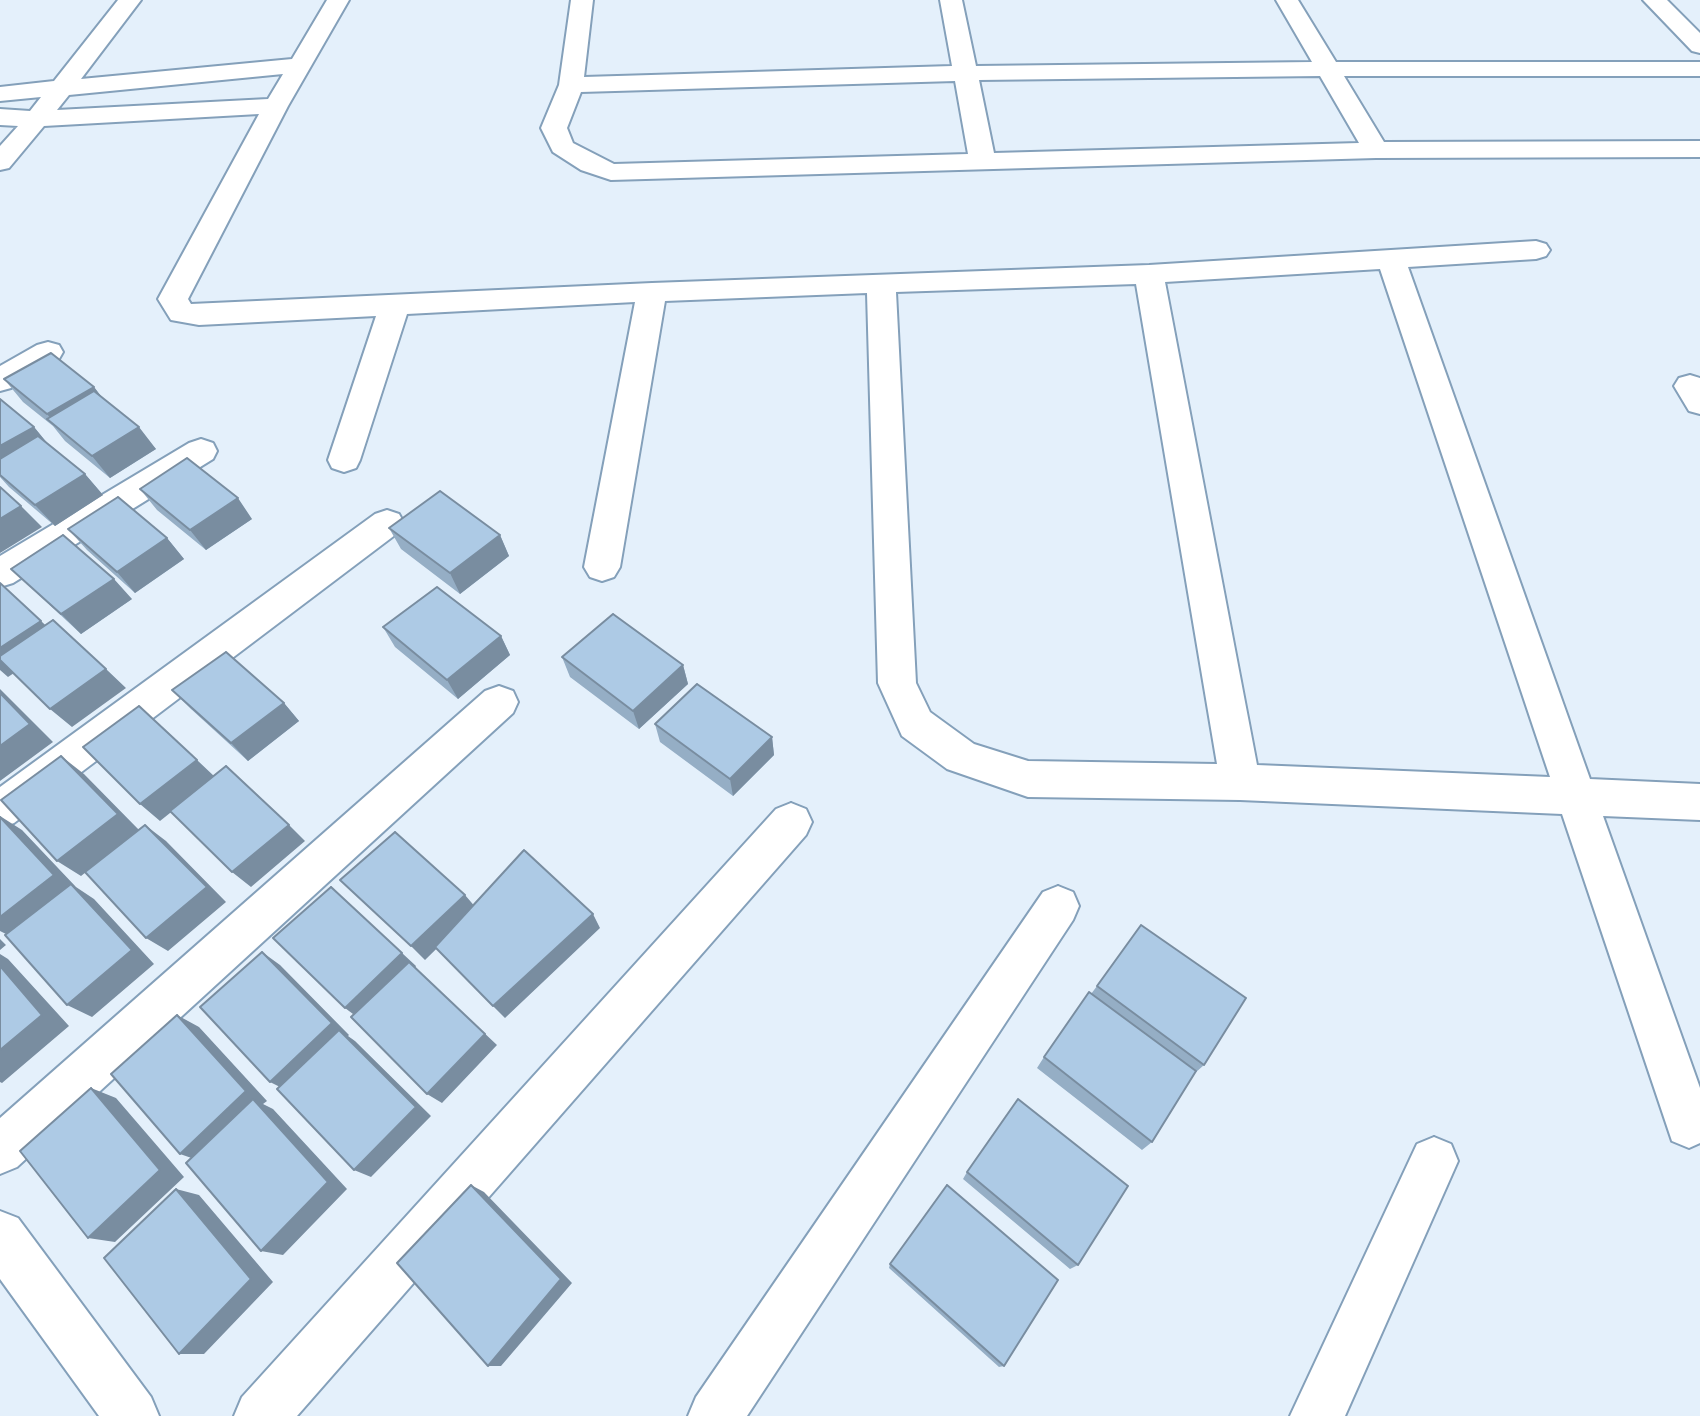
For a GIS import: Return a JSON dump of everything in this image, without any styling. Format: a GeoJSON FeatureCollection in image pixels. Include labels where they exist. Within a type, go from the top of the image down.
{"type":"FeatureCollection","features":[{"type":"Feature","properties":{"kind":"street"},"geometry":{"type":"LineString","coordinates":[[0,162],[130,0]]}},
{"type":"Feature","properties":{"kind":"street"},"geometry":{"type":"LineString","coordinates":[[338,0],[276,106],[173,299],[181,313],[199,315],[652,292],[1149,274],[1536,250]]}},
{"type":"Feature","properties":{"kind":"street"},"geometry":{"type":"LineString","coordinates":[[582,0],[571,85],[554,128],[562,147],[590,164],[611,172],[1376,150],[1700,149]]}},
{"type":"Feature","properties":{"kind":"street"},"geometry":{"type":"LineString","coordinates":[[951,0],[983,163]]}},
{"type":"Feature","properties":{"kind":"street"},"geometry":{"type":"LineString","coordinates":[[1287,0],[1376,150]]}},
{"type":"Feature","properties":{"kind":"street"},"geometry":{"type":"LineString","coordinates":[[1654,0],[1700,46]]}},
{"type":"Feature","properties":{"kind":"street"},"geometry":{"type":"LineString","coordinates":[[0,94],[300,65]]}},
{"type":"Feature","properties":{"kind":"street"},"geometry":{"type":"LineString","coordinates":[[571,85],[966,74],[1328,69],[1700,69]]}},
{"type":"Feature","properties":{"kind":"street"},"geometry":{"type":"LineString","coordinates":[[0,117],[37,119],[276,106]]}},
{"type":"Feature","properties":{"kind":"street"},"geometry":{"type":"LineString","coordinates":[[1391,258],[1689,1124]]}},
{"type":"Feature","properties":{"kind":"street"},"geometry":{"type":"LineString","coordinates":[[1149,274],[1240,782]]}},
{"type":"Feature","properties":{"kind":"street"},"geometry":{"type":"LineString","coordinates":[[881,284],[897,683],[916,724],[961,757],[1028,779],[1240,782],[1700,802]]}},
{"type":"Feature","properties":{"kind":"street"},"geometry":{"type":"LineString","coordinates":[[602,567],[652,292]]}},
{"type":"Feature","properties":{"kind":"street"},"geometry":{"type":"LineString","coordinates":[[344,460],[394,306]]}},
{"type":"Feature","properties":{"kind":"street"},"geometry":{"type":"LineString","coordinates":[[0,380],[48,352]]}},
{"type":"Feature","properties":{"kind":"street"},"geometry":{"type":"LineString","coordinates":[[0,573],[201,451]]}},
{"type":"Feature","properties":{"kind":"street"},"geometry":{"type":"LineString","coordinates":[[0,810],[387,523]]}},
{"type":"Feature","properties":{"kind":"street"},"geometry":{"type":"LineString","coordinates":[[0,1150],[499,702]]}},
{"type":"Feature","properties":{"kind":"street"},"geometry":{"type":"LineString","coordinates":[[261,1416],[791,822]]}},
{"type":"Feature","properties":{"kind":"street"},"geometry":{"type":"LineString","coordinates":[[715,1416],[1058,906]]}},
{"type":"Feature","properties":{"kind":"street"},"geometry":{"type":"LineString","coordinates":[[1317,1416],[1434,1161]]}},
{"type":"Feature","properties":{"kind":"street"},"geometry":{"type":"LineString","coordinates":[[0,1236],[132,1416]]}},
{"type":"Feature","properties":{"kind":"building"},"geometry":{"type":"Polygon","coordinates":[[[51,353],[94,387],[47,414],[4,379],[51,353]]]}},
{"type":"Feature","properties":{"kind":"building"},"geometry":{"type":"Polygon","coordinates":[[[94,391],[139,427],[92,456],[47,419],[94,391]]]}},
{"type":"Feature","properties":{"kind":"building"},"geometry":{"type":"Polygon","coordinates":[[[0,399],[34,427],[0,446],[0,399]]]}},
{"type":"Feature","properties":{"kind":"building"},"geometry":{"type":"Polygon","coordinates":[[[38,436],[85,474],[35,505],[0,475],[0,459],[38,436]]]}},
{"type":"Feature","properties":{"kind":"building"},"geometry":{"type":"Polygon","coordinates":[[[187,458],[238,498],[190,530],[140,489],[187,458]]]}},
{"type":"Feature","properties":{"kind":"building"},"geometry":{"type":"Polygon","coordinates":[[[0,487],[21,506],[0,519],[0,487]]]}},
{"type":"Feature","properties":{"kind":"building"},"geometry":{"type":"Polygon","coordinates":[[[440,491],[500,535],[450,573],[389,528],[440,491]]]}},
{"type":"Feature","properties":{"kind":"building"},"geometry":{"type":"Polygon","coordinates":[[[118,497],[167,538],[117,572],[68,529],[118,497]]]}},
{"type":"Feature","properties":{"kind":"building"},"geometry":{"type":"Polygon","coordinates":[[[63,535],[114,579],[61,614],[11,569],[63,535]]]}},
{"type":"Feature","properties":{"kind":"building"},"geometry":{"type":"Polygon","coordinates":[[[0,583],[41,621],[0,648],[0,583]]]}},
{"type":"Feature","properties":{"kind":"building"},"geometry":{"type":"Polygon","coordinates":[[[437,587],[501,636],[447,680],[383,627],[437,587]]]}},
{"type":"Feature","properties":{"kind":"building"},"geometry":{"type":"Polygon","coordinates":[[[613,614],[683,665],[633,711],[562,657],[613,614]]]}},
{"type":"Feature","properties":{"kind":"building"},"geometry":{"type":"Polygon","coordinates":[[[53,620],[106,669],[50,709],[0,660],[0,656],[53,620]]]}},
{"type":"Feature","properties":{"kind":"building"},"geometry":{"type":"Polygon","coordinates":[[[226,652],[284,703],[231,743],[172,690],[226,652]]]}},
{"type":"Feature","properties":{"kind":"building"},"geometry":{"type":"Polygon","coordinates":[[[697,684],[772,737],[730,779],[655,724],[697,684]]]}},
{"type":"Feature","properties":{"kind":"building"},"geometry":{"type":"Polygon","coordinates":[[[0,693],[30,724],[0,746],[0,693]]]}},
{"type":"Feature","properties":{"kind":"building"},"geometry":{"type":"Polygon","coordinates":[[[139,706],[197,760],[140,804],[83,747],[139,706]]]}},
{"type":"Feature","properties":{"kind":"building"},"geometry":{"type":"Polygon","coordinates":[[[61,756],[118,814],[57,861],[1,800],[61,756]]]}},
{"type":"Feature","properties":{"kind":"building"},"geometry":{"type":"Polygon","coordinates":[[[226,766],[289,825],[232,872],[170,811],[226,766]]]}},
{"type":"Feature","properties":{"kind":"building"},"geometry":{"type":"Polygon","coordinates":[[[0,817],[54,875],[0,917],[0,817]]]}},
{"type":"Feature","properties":{"kind":"building"},"geometry":{"type":"Polygon","coordinates":[[[145,825],[207,887],[146,938],[85,872],[145,825]]]}},
{"type":"Feature","properties":{"kind":"building"},"geometry":{"type":"Polygon","coordinates":[[[395,832],[465,895],[411,946],[340,880],[395,832]]]}},
{"type":"Feature","properties":{"kind":"building"},"geometry":{"type":"Polygon","coordinates":[[[524,850],[593,914],[493,1006],[435,947],[524,850]]]}},
{"type":"Feature","properties":{"kind":"building"},"geometry":{"type":"Polygon","coordinates":[[[71,884],[132,950],[67,1005],[5,935],[71,884]]]}},
{"type":"Feature","properties":{"kind":"building"},"geometry":{"type":"Polygon","coordinates":[[[331,887],[402,953],[345,1008],[273,938],[331,887]]]}},
{"type":"Feature","properties":{"kind":"building"},"geometry":{"type":"Polygon","coordinates":[[[1141,925],[1246,998],[1204,1065],[1097,986],[1141,925]]]}},
{"type":"Feature","properties":{"kind":"building"},"geometry":{"type":"Polygon","coordinates":[[[262,952],[332,1023],[270,1082],[200,1007],[262,952]]]}},
{"type":"Feature","properties":{"kind":"building"},"geometry":{"type":"Polygon","coordinates":[[[409,962],[485,1034],[427,1094],[351,1017],[409,962]]]}},
{"type":"Feature","properties":{"kind":"building"},"geometry":{"type":"Polygon","coordinates":[[[0,966],[42,1015],[0,1050],[0,966]]]}},
{"type":"Feature","properties":{"kind":"building"},"geometry":{"type":"Polygon","coordinates":[[[1089,992],[1196,1071],[1152,1142],[1044,1057],[1089,992]]]}},
{"type":"Feature","properties":{"kind":"building"},"geometry":{"type":"Polygon","coordinates":[[[177,1015],[246,1091],[180,1154],[111,1074],[177,1015]]]}},
{"type":"Feature","properties":{"kind":"building"},"geometry":{"type":"Polygon","coordinates":[[[339,1030],[416,1107],[354,1170],[277,1089],[339,1030]]]}},
{"type":"Feature","properties":{"kind":"building"},"geometry":{"type":"Polygon","coordinates":[[[91,1088],[160,1170],[88,1238],[20,1151],[91,1088]]]}},
{"type":"Feature","properties":{"kind":"building"},"geometry":{"type":"Polygon","coordinates":[[[253,1099],[328,1182],[261,1251],[186,1163],[253,1099]]]}},
{"type":"Feature","properties":{"kind":"building"},"geometry":{"type":"Polygon","coordinates":[[[1018,1099],[1128,1186],[1078,1265],[967,1172],[1018,1099]]]}},
{"type":"Feature","properties":{"kind":"building"},"geometry":{"type":"Polygon","coordinates":[[[471,1185],[561,1279],[488,1366],[397,1263],[471,1185]]]}},
{"type":"Feature","properties":{"kind":"building"},"geometry":{"type":"Polygon","coordinates":[[[947,1185],[1058,1280],[1004,1366],[890,1264],[947,1185]]]}},
{"type":"Feature","properties":{"kind":"building"},"geometry":{"type":"Polygon","coordinates":[[[176,1189],[251,1279],[179,1354],[104,1258],[176,1189]]]}}]}
